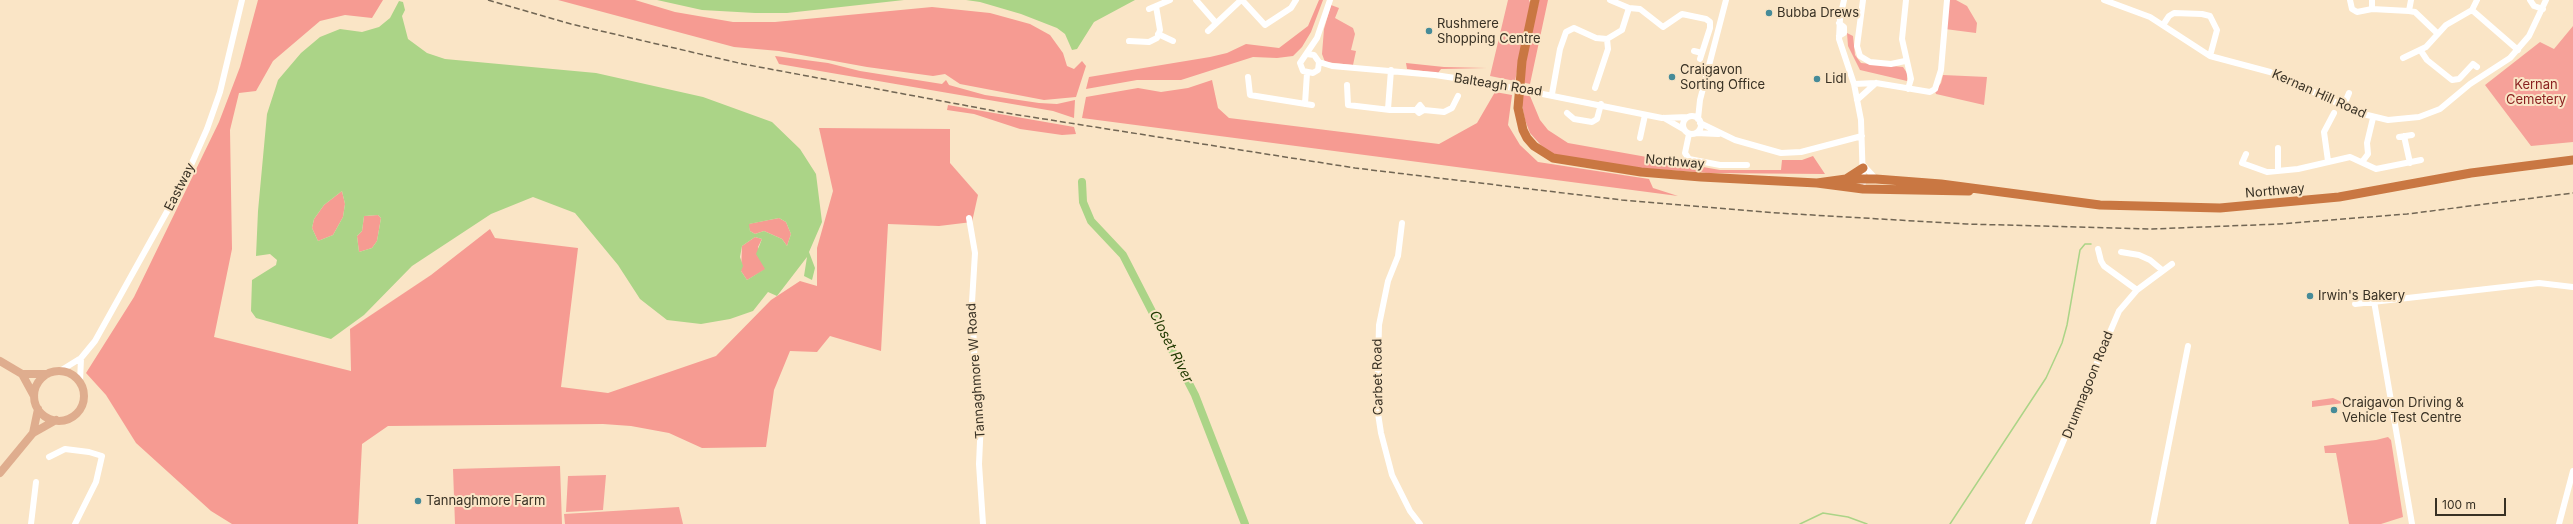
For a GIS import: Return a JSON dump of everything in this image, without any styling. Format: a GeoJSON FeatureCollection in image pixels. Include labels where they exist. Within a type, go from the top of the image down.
{"type":"FeatureCollection","features":[{"type":"Feature","properties":{"kind":"highway","name":"Northway"},"geometry":{"type":"LineString","coordinates":[[1535,0],[1522,61],[1518,96],[1519,119],[1522,130],[1534,146],[1559,159],[1641,172],[1817,183],[1863,184],[1957,192],[1977,190]]}},
{"type":"Feature","properties":{"kind":"highway","name":"Northway"},"geometry":{"type":"LineString","coordinates":[[1817,183],[1846,179],[1863,184],[1876,179],[1941,184],[1977,190],[2094,204],[2146,208],[2251,207],[2339,197],[2471,172],[2573,160]]}},
{"type":"Feature","properties":{"kind":"highway"},"geometry":{"type":"LineString","coordinates":[[1846,179],[1863,166]]}},
{"type":"Feature","properties":{"kind":"main road"},"geometry":{"type":"LineString","coordinates":[[0,361],[22,374],[46,374],[60,371],[68,372],[80,383],[83,400],[78,412],[68,419],[56,420],[48,418],[38,409]]}},
{"type":"Feature","properties":{"kind":"main road"},"geometry":{"type":"LineString","coordinates":[[22,374],[34,396],[38,409],[33,433]]}},
{"type":"Feature","properties":{"kind":"main road"},"geometry":{"type":"LineString","coordinates":[[34,396],[37,383],[46,374]]}},
{"type":"Feature","properties":{"kind":"main road"},"geometry":{"type":"LineString","coordinates":[[0,473],[33,433],[56,420]]}},
{"type":"Feature","properties":{"kind":"street","name":"Eastway"},"geometry":{"type":"LineString","coordinates":[[60,371],[81,358],[96,341],[184,181],[220,92],[242,0]]}},
{"type":"Feature","properties":{"kind":"street"},"geometry":{"type":"LineString","coordinates":[[1149,9],[1170,0]]}},
{"type":"Feature","properties":{"kind":"street"},"geometry":{"type":"LineString","coordinates":[[1196,0],[1216,23]]}},
{"type":"Feature","properties":{"kind":"street"},"geometry":{"type":"LineString","coordinates":[[1208,31],[1241,0],[1265,25],[1291,8],[1296,0]]}},
{"type":"Feature","properties":{"kind":"street"},"geometry":{"type":"LineString","coordinates":[[1317,38],[1318,70],[1313,73],[1307,73],[1300,68],[1300,63],[1317,38],[1330,0]]}},
{"type":"Feature","properties":{"kind":"street"},"geometry":{"type":"LineString","coordinates":[[1610,0],[1628,8],[1640,8],[1663,27],[1682,14],[1706,19],[1710,22],[1710,28],[1701,56],[1694,51]]}},
{"type":"Feature","properties":{"kind":"street"},"geometry":{"type":"LineString","coordinates":[[1844,0],[1839,23],[1839,36],[1854,84],[1857,100],[1862,136],[1863,184]]}},
{"type":"Feature","properties":{"kind":"street"},"geometry":{"type":"LineString","coordinates":[[1863,0],[1857,46],[1860,56],[1870,62],[1891,64],[1906,61]]}},
{"type":"Feature","properties":{"kind":"street"},"geometry":{"type":"LineString","coordinates":[[1906,0],[1902,32],[1906,61],[1911,79],[1908,90]]}},
{"type":"Feature","properties":{"kind":"street"},"geometry":{"type":"LineString","coordinates":[[1854,84],[1876,83],[1908,90],[1930,92],[1939,83],[1943,56],[1944,10],[1947,0]]}},
{"type":"Feature","properties":{"kind":"street"},"geometry":{"type":"LineString","coordinates":[[2104,0],[2130,8],[2163,25],[2169,16],[2174,13],[2202,14],[2210,16],[2217,30],[2210,56]]}},
{"type":"Feature","properties":{"kind":"street"},"geometry":{"type":"LineString","coordinates":[[2350,0],[2352,9],[2357,12],[2372,9],[2415,12],[2437,33]]}},
{"type":"Feature","properties":{"kind":"street"},"geometry":{"type":"LineString","coordinates":[[2372,0],[2372,9]]}},
{"type":"Feature","properties":{"kind":"street"},"geometry":{"type":"LineString","coordinates":[[2409,11],[2411,0]]}},
{"type":"Feature","properties":{"kind":"street"},"geometry":{"type":"LineString","coordinates":[[2403,58],[2421,51],[2446,25],[2472,10],[2477,0]]}},
{"type":"Feature","properties":{"kind":"street"},"geometry":{"type":"LineString","coordinates":[[2530,0],[2534,6],[2543,9]]}},
{"type":"Feature","properties":{"kind":"street","name":"Kernan Hill Road"},"geometry":{"type":"LineString","coordinates":[[2163,25],[2210,56],[2254,66],[2279,75],[2373,118],[2404,120],[2419,117],[2440,108],[2470,84],[2506,62],[2529,36],[2546,0]]}},
{"type":"Feature","properties":{"kind":"street"},"geometry":{"type":"LineString","coordinates":[[1726,3],[1700,100],[1700,129],[1692,134],[1685,154],[1689,159],[1720,165],[1747,165]]}},
{"type":"Feature","properties":{"kind":"street"},"geometry":{"type":"LineString","coordinates":[[1132,39],[1149,42],[1157,38],[1156,6]]}},
{"type":"Feature","properties":{"kind":"street"},"geometry":{"type":"LineString","coordinates":[[1552,94],[1560,49],[1566,32],[1574,28],[1596,38],[1607,39],[1622,30],[1628,8]]}},
{"type":"Feature","properties":{"kind":"street"},"geometry":{"type":"LineString","coordinates":[[2472,10],[2518,50]]}},
{"type":"Feature","properties":{"kind":"street"},"geometry":{"type":"LineString","coordinates":[[1158,34],[1173,41]]}},
{"type":"Feature","properties":{"kind":"street"},"geometry":{"type":"LineString","coordinates":[[1595,88],[1608,50],[1607,39]]}},
{"type":"Feature","properties":{"kind":"street"},"geometry":{"type":"LineString","coordinates":[[2421,51],[2427,60],[2452,80],[2459,79],[2473,64],[2477,67]]}},
{"type":"Feature","properties":{"kind":"street"},"geometry":{"type":"LineString","coordinates":[[1307,54],[1318,59]]}},
{"type":"Feature","properties":{"kind":"street","name":"Balteagh Road"},"geometry":{"type":"LineString","coordinates":[[1318,59],[1332,66]]}},
{"type":"Feature","properties":{"kind":"street","name":"Balteagh Road"},"geometry":{"type":"LineString","coordinates":[[1318,70],[1332,66],[1395,70],[1488,83],[1552,94],[1662,118],[1683,129]]}},
{"type":"Feature","properties":{"kind":"street"},"geometry":{"type":"LineString","coordinates":[[1388,110],[1395,70]]}},
{"type":"Feature","properties":{"kind":"street"},"geometry":{"type":"LineString","coordinates":[[1305,104],[1307,73]]}},
{"type":"Feature","properties":{"kind":"street"},"geometry":{"type":"LineString","coordinates":[[1248,77],[1250,95],[1312,105]]}},
{"type":"Feature","properties":{"kind":"street"},"geometry":{"type":"LineString","coordinates":[[1857,100],[1876,83]]}},
{"type":"Feature","properties":{"kind":"street"},"geometry":{"type":"LineString","coordinates":[[1347,85],[1348,105],[1388,110],[1416,110],[1420,105],[1424,110],[1438,113],[1444,112],[1452,108],[1458,96]]}},
{"type":"Feature","properties":{"kind":"street"},"geometry":{"type":"LineString","coordinates":[[2344,105],[2349,93]]}},
{"type":"Feature","properties":{"kind":"street"},"geometry":{"type":"LineString","coordinates":[[1700,100],[1689,117],[1684,121],[1683,129],[1692,134],[1720,134]]}},
{"type":"Feature","properties":{"kind":"street"},"geometry":{"type":"LineString","coordinates":[[1566,113],[1574,119],[1592,122],[1598,116],[1601,104]]}},
{"type":"Feature","properties":{"kind":"street"},"geometry":{"type":"LineString","coordinates":[[2328,161],[2324,132],[2334,113]]}},
{"type":"Feature","properties":{"kind":"street"},"geometry":{"type":"LineString","coordinates":[[1640,138],[1645,114]]}},
{"type":"Feature","properties":{"kind":"street"},"geometry":{"type":"LineString","coordinates":[[2324,115],[2330,119]]}},
{"type":"Feature","properties":{"kind":"street"},"geometry":{"type":"LineString","coordinates":[[1689,117],[1699,121],[1720,134],[1748,145],[1788,154],[1862,136]]}},
{"type":"Feature","properties":{"kind":"street","name":"Balteagh Road"},"geometry":{"type":"LineString","coordinates":[[1662,118],[1689,117]]}},
{"type":"Feature","properties":{"kind":"street"},"geometry":{"type":"LineString","coordinates":[[2362,162],[2368,154],[2367,143],[2373,118]]}},
{"type":"Feature","properties":{"kind":"street"},"geometry":{"type":"LineString","coordinates":[[2410,163],[2401,136],[2412,134]]}},
{"type":"Feature","properties":{"kind":"street"},"geometry":{"type":"LineString","coordinates":[[2278,148],[2278,172]]}},
{"type":"Feature","properties":{"kind":"street"},"geometry":{"type":"LineString","coordinates":[[2246,154],[2242,163],[2267,172],[2298,169],[2350,157],[2376,169],[2421,160]]}},
{"type":"Feature","properties":{"kind":"street"},"geometry":{"type":"LineString","coordinates":[[2277,156],[2284,157]]}},
{"type":"Feature","properties":{"kind":"street"},"geometry":{"type":"LineString","coordinates":[[1863,166],[1876,179]]}},
{"type":"Feature","properties":{"kind":"street","name":"Tannaghmore W Road"},"geometry":{"type":"LineString","coordinates":[[969,218],[975,252],[972,302],[976,391],[981,419],[979,464],[983,524]]}},
{"type":"Feature","properties":{"kind":"street","name":"Carbet Road"},"geometry":{"type":"LineString","coordinates":[[1402,223],[1398,256],[1388,281],[1379,325],[1377,407],[1382,440],[1392,475],[1402,498],[1420,524]]}},
{"type":"Feature","properties":{"kind":"street"},"geometry":{"type":"LineString","coordinates":[[2098,249],[2101,262],[2104,266],[2137,290]]}},
{"type":"Feature","properties":{"kind":"street"},"geometry":{"type":"LineString","coordinates":[[2122,252],[2139,255],[2150,260],[2162,270]]}},
{"type":"Feature","properties":{"kind":"street","name":"Drumnagoon Road"},"geometry":{"type":"LineString","coordinates":[[2028,524],[2114,320],[2123,305],[2137,290],[2172,264]]}},
{"type":"Feature","properties":{"kind":"street"},"geometry":{"type":"LineString","coordinates":[[2355,304],[2540,283],[2573,287]]}},
{"type":"Feature","properties":{"kind":"street"},"geometry":{"type":"LineString","coordinates":[[2374,301],[2412,524]]}},
{"type":"Feature","properties":{"kind":"street"},"geometry":{"type":"LineString","coordinates":[[2153,524],[2188,346]]}},
{"type":"Feature","properties":{"kind":"street"},"geometry":{"type":"LineString","coordinates":[[80,383],[81,358]]}},
{"type":"Feature","properties":{"kind":"street"},"geometry":{"type":"LineString","coordinates":[[50,457],[65,449],[102,456],[96,482],[75,524]]}},
{"type":"Feature","properties":{"kind":"street"},"geometry":{"type":"LineString","coordinates":[[2559,524],[2573,471]]}},
{"type":"Feature","properties":{"kind":"street"},"geometry":{"type":"LineString","coordinates":[[31,524],[36,482]]}},
{"type":"Feature","properties":{"kind":"green space"},"geometry":{"type":"Polygon","coordinates":[[[1508,0],[1529,0],[1531,5],[1515,81],[1490,76],[1508,0]]]}},
{"type":"Feature","properties":{"kind":"green space"},"geometry":{"type":"Polygon","coordinates":[[[1949,0],[1956,0],[1967,6],[1977,23],[1976,33],[1945,29],[1949,0]]]}},
{"type":"Feature","properties":{"kind":"green space"},"geometry":{"type":"Polygon","coordinates":[[[1331,5],[1339,8],[1335,18],[1353,28],[1355,34],[1351,50],[1356,51],[1353,65],[1325,62],[1322,54],[1324,29],[1331,5]]]}},
{"type":"Feature","properties":{"kind":"green space","name":"Kernan Cemetery"},"geometry":{"type":"Polygon","coordinates":[[[2573,26],[2573,142],[2531,146],[2485,85],[2540,42],[2554,49],[2573,26]]]}},
{"type":"Feature","properties":{"kind":"green space"},"geometry":{"type":"Polygon","coordinates":[[[1847,33],[1853,36],[1855,55],[1861,63],[1903,67],[1907,73],[1907,81],[1860,70],[1848,46],[1847,33]]]}},
{"type":"Feature","properties":{"kind":"green space"},"geometry":{"type":"Polygon","coordinates":[[[1943,75],[1987,77],[1984,105],[1936,94],[1935,91],[1941,83],[1943,75]]]}},
{"type":"Feature","properties":{"kind":"green space"},"geometry":{"type":"Polygon","coordinates":[[[2333,398],[2344,403],[2312,407],[2312,401],[2333,398]]]}},
{"type":"Feature","properties":{"kind":"green space"},"geometry":{"type":"Polygon","coordinates":[[[2388,437],[2391,440],[2403,517],[2381,524],[2349,524],[2336,453],[2325,453],[2324,446],[2376,440],[2388,437]]]}},
{"type":"Feature","properties":{"kind":"green space"},"geometry":{"type":"Polygon","coordinates":[[[560,466],[562,524],[455,524],[453,469],[560,466]]]}},
{"type":"Feature","properties":{"kind":"green space"},"geometry":{"type":"Polygon","coordinates":[[[606,475],[603,510],[566,512],[568,476],[606,475]]]}},
{"type":"Feature","properties":{"kind":"green space"},"geometry":{"type":"Polygon","coordinates":[[[679,507],[683,524],[565,524],[564,514],[679,507]]]}},
{"type":"Feature","properties":{"kind":"shaded area"},"geometry":{"type":"Polygon","coordinates":[[[258,0],[383,0],[372,18],[345,15],[320,21],[273,61],[256,91],[239,93],[230,130],[232,249],[214,337],[351,371],[350,329],[431,275],[490,229],[495,238],[578,248],[561,387],[608,393],[716,356],[771,300],[800,281],[817,286],[817,248],[833,191],[819,128],[950,129],[950,163],[978,195],[972,222],[939,226],[888,224],[881,351],[830,336],[817,352],[790,351],[774,390],[766,447],[702,448],[669,433],[631,426],[603,424],[388,426],[362,444],[358,524],[232,524],[211,511],[136,443],[106,395],[86,373],[134,297],[219,122],[240,67],[258,0]]]}},
{"type":"Feature","properties":{"kind":"shaded area"},"geometry":{"type":"Polygon","coordinates":[[[558,0],[635,0],[675,12],[733,22],[775,22],[932,7],[990,13],[1030,24],[1050,35],[1063,53],[1067,66],[1074,69],[1082,61],[1086,66],[1076,97],[1044,100],[960,84],[945,74],[933,76],[867,67],[779,51],[734,47],[558,0]]]}},
{"type":"Feature","properties":{"kind":"shaded area"},"geometry":{"type":"Polygon","coordinates":[[[657,0],[904,0],[787,13],[755,13],[702,10],[657,0]]]}},
{"type":"Feature","properties":{"kind":"shaded area"},"geometry":{"type":"Polygon","coordinates":[[[966,0],[1135,0],[1094,22],[1077,49],[1072,50],[1065,34],[1057,28],[1021,14],[980,2],[966,0]]]}},
{"type":"Feature","properties":{"kind":"shaded area"},"geometry":{"type":"Polygon","coordinates":[[[1319,0],[1323,0],[1311,32],[1302,47],[1293,56],[1277,58],[1253,57],[1181,80],[1137,80],[1086,89],[1089,77],[1210,57],[1227,53],[1246,44],[1279,48],[1308,26],[1319,0]]]}},
{"type":"Feature","properties":{"kind":"shaded area"},"geometry":{"type":"Polygon","coordinates":[[[1539,0],[1548,0],[1530,84],[1521,82],[1539,0]]]}},
{"type":"Feature","properties":{"kind":"shaded area"},"geometry":{"type":"Polygon","coordinates":[[[399,1],[403,2],[405,10],[402,16],[408,39],[427,53],[445,59],[596,73],[703,97],[772,122],[800,149],[816,174],[822,222],[809,252],[815,268],[812,280],[804,276],[807,257],[777,296],[768,292],[753,311],[730,319],[701,324],[667,320],[640,299],[618,265],[575,213],[533,197],[491,214],[412,266],[364,315],[331,339],[256,318],[251,311],[252,280],[276,265],[277,260],[270,254],[256,256],[258,211],[267,114],[278,80],[301,53],[320,37],[340,29],[362,32],[379,27],[390,18],[399,1]],[[342,191],[324,205],[314,219],[312,228],[318,241],[333,235],[343,217],[345,204],[342,191]],[[378,215],[364,216],[362,231],[357,236],[359,252],[372,248],[377,241],[381,218],[378,215]],[[779,218],[749,224],[750,231],[755,234],[764,231],[782,239],[787,246],[791,234],[786,222],[779,218]],[[755,237],[742,246],[740,257],[743,266],[741,271],[747,280],[765,269],[756,254],[762,239],[755,237]]]}},
{"type":"Feature","properties":{"kind":"shaded area"},"geometry":{"type":"Polygon","coordinates":[[[775,56],[828,63],[860,71],[942,84],[946,80],[949,85],[985,95],[1039,103],[1057,104],[1075,100],[1074,118],[1053,111],[779,64],[775,56]]]}},
{"type":"Feature","properties":{"kind":"shaded area"},"geometry":{"type":"Polygon","coordinates":[[[1406,63],[1444,67],[1487,68],[1441,69],[1438,73],[1407,69],[1406,63]]]}},
{"type":"Feature","properties":{"kind":"shaded area"},"geometry":{"type":"Polygon","coordinates":[[[1212,80],[1218,108],[1229,118],[1439,144],[1477,123],[1495,92],[1512,95],[1508,125],[1520,145],[1538,162],[1649,179],[1653,188],[1678,196],[1082,118],[1086,97],[1138,88],[1161,92],[1188,88],[1212,80]]]}},
{"type":"Feature","properties":{"kind":"shaded area"},"geometry":{"type":"Polygon","coordinates":[[[1520,95],[1530,96],[1540,120],[1548,130],[1568,143],[1720,170],[1781,170],[1782,160],[1802,160],[1813,156],[1825,174],[1709,173],[1625,167],[1548,153],[1530,133],[1525,120],[1520,95]]]}},
{"type":"Feature","properties":{"kind":"shaded area"},"geometry":{"type":"Polygon","coordinates":[[[948,105],[1074,127],[1076,134],[1062,135],[1020,129],[974,114],[947,110],[948,105]]]}},
{"type":"Feature","properties":{"kind":"shaded area"},"geometry":{"type":"Polygon","coordinates":[[[342,191],[345,204],[343,217],[333,235],[318,241],[312,228],[314,219],[324,205],[342,191]]]}},
{"type":"Feature","properties":{"kind":"shaded area"},"geometry":{"type":"Polygon","coordinates":[[[378,215],[381,218],[377,241],[372,248],[359,252],[357,236],[362,231],[364,216],[378,215]]]}},
{"type":"Feature","properties":{"kind":"shaded area"},"geometry":{"type":"Polygon","coordinates":[[[779,218],[786,222],[791,234],[787,246],[782,239],[764,231],[755,234],[750,231],[748,224],[779,218]]]}},
{"type":"Feature","properties":{"kind":"shaded area"},"geometry":{"type":"Polygon","coordinates":[[[755,237],[762,239],[758,247],[766,269],[747,280],[741,271],[742,246],[755,237]]]}},
{"type":"Feature","properties":{"kind":"waterway","name":"Closet River"},"geometry":{"type":"LineString","coordinates":[[1082,182],[1083,202],[1091,221],[1123,255],[1195,395],[1245,524]]}},
{"type":"Feature","properties":{"kind":"waterway"},"geometry":{"type":"LineString","coordinates":[[1950,524],[2046,378],[2062,343],[2067,325],[2080,250],[2085,244],[2091,244]]}},
{"type":"Feature","properties":{"kind":"waterway"},"geometry":{"type":"LineString","coordinates":[[1800,524],[1823,513],[1848,517],[1867,524]]}},
{"type":"Feature","properties":{"kind":"railway"},"geometry":{"type":"LineString","coordinates":[[488,0],[571,24],[743,64],[1006,113],[1355,168],[1622,200],[1778,213],[1966,224],[2152,229],[2279,224],[2407,214],[2573,193]]}},
{"type":"Feature","properties":{"kind":"place","name":"Bubba Drews"},"geometry":{"type":"Point","coordinates":[1769,13]}},
{"type":"Feature","properties":{"kind":"place","name":"Rushmere Shopping Centre"},"geometry":{"type":"Point","coordinates":[1429,31]}},
{"type":"Feature","properties":{"kind":"place","name":"Craigavon Sorting Office"},"geometry":{"type":"Point","coordinates":[1672,77]}},
{"type":"Feature","properties":{"kind":"place","name":"Lidl"},"geometry":{"type":"Point","coordinates":[1817,79]}},
{"type":"Feature","properties":{"kind":"place","name":"Irwin's Bakery"},"geometry":{"type":"Point","coordinates":[2310,296]}},
{"type":"Feature","properties":{"kind":"place","name":"Craigavon Driving & Vehicle Test Centre"},"geometry":{"type":"Point","coordinates":[2334,410]}},
{"type":"Feature","properties":{"kind":"place","name":"Tannaghmore Farm"},"geometry":{"type":"Point","coordinates":[418,501]}}]}
